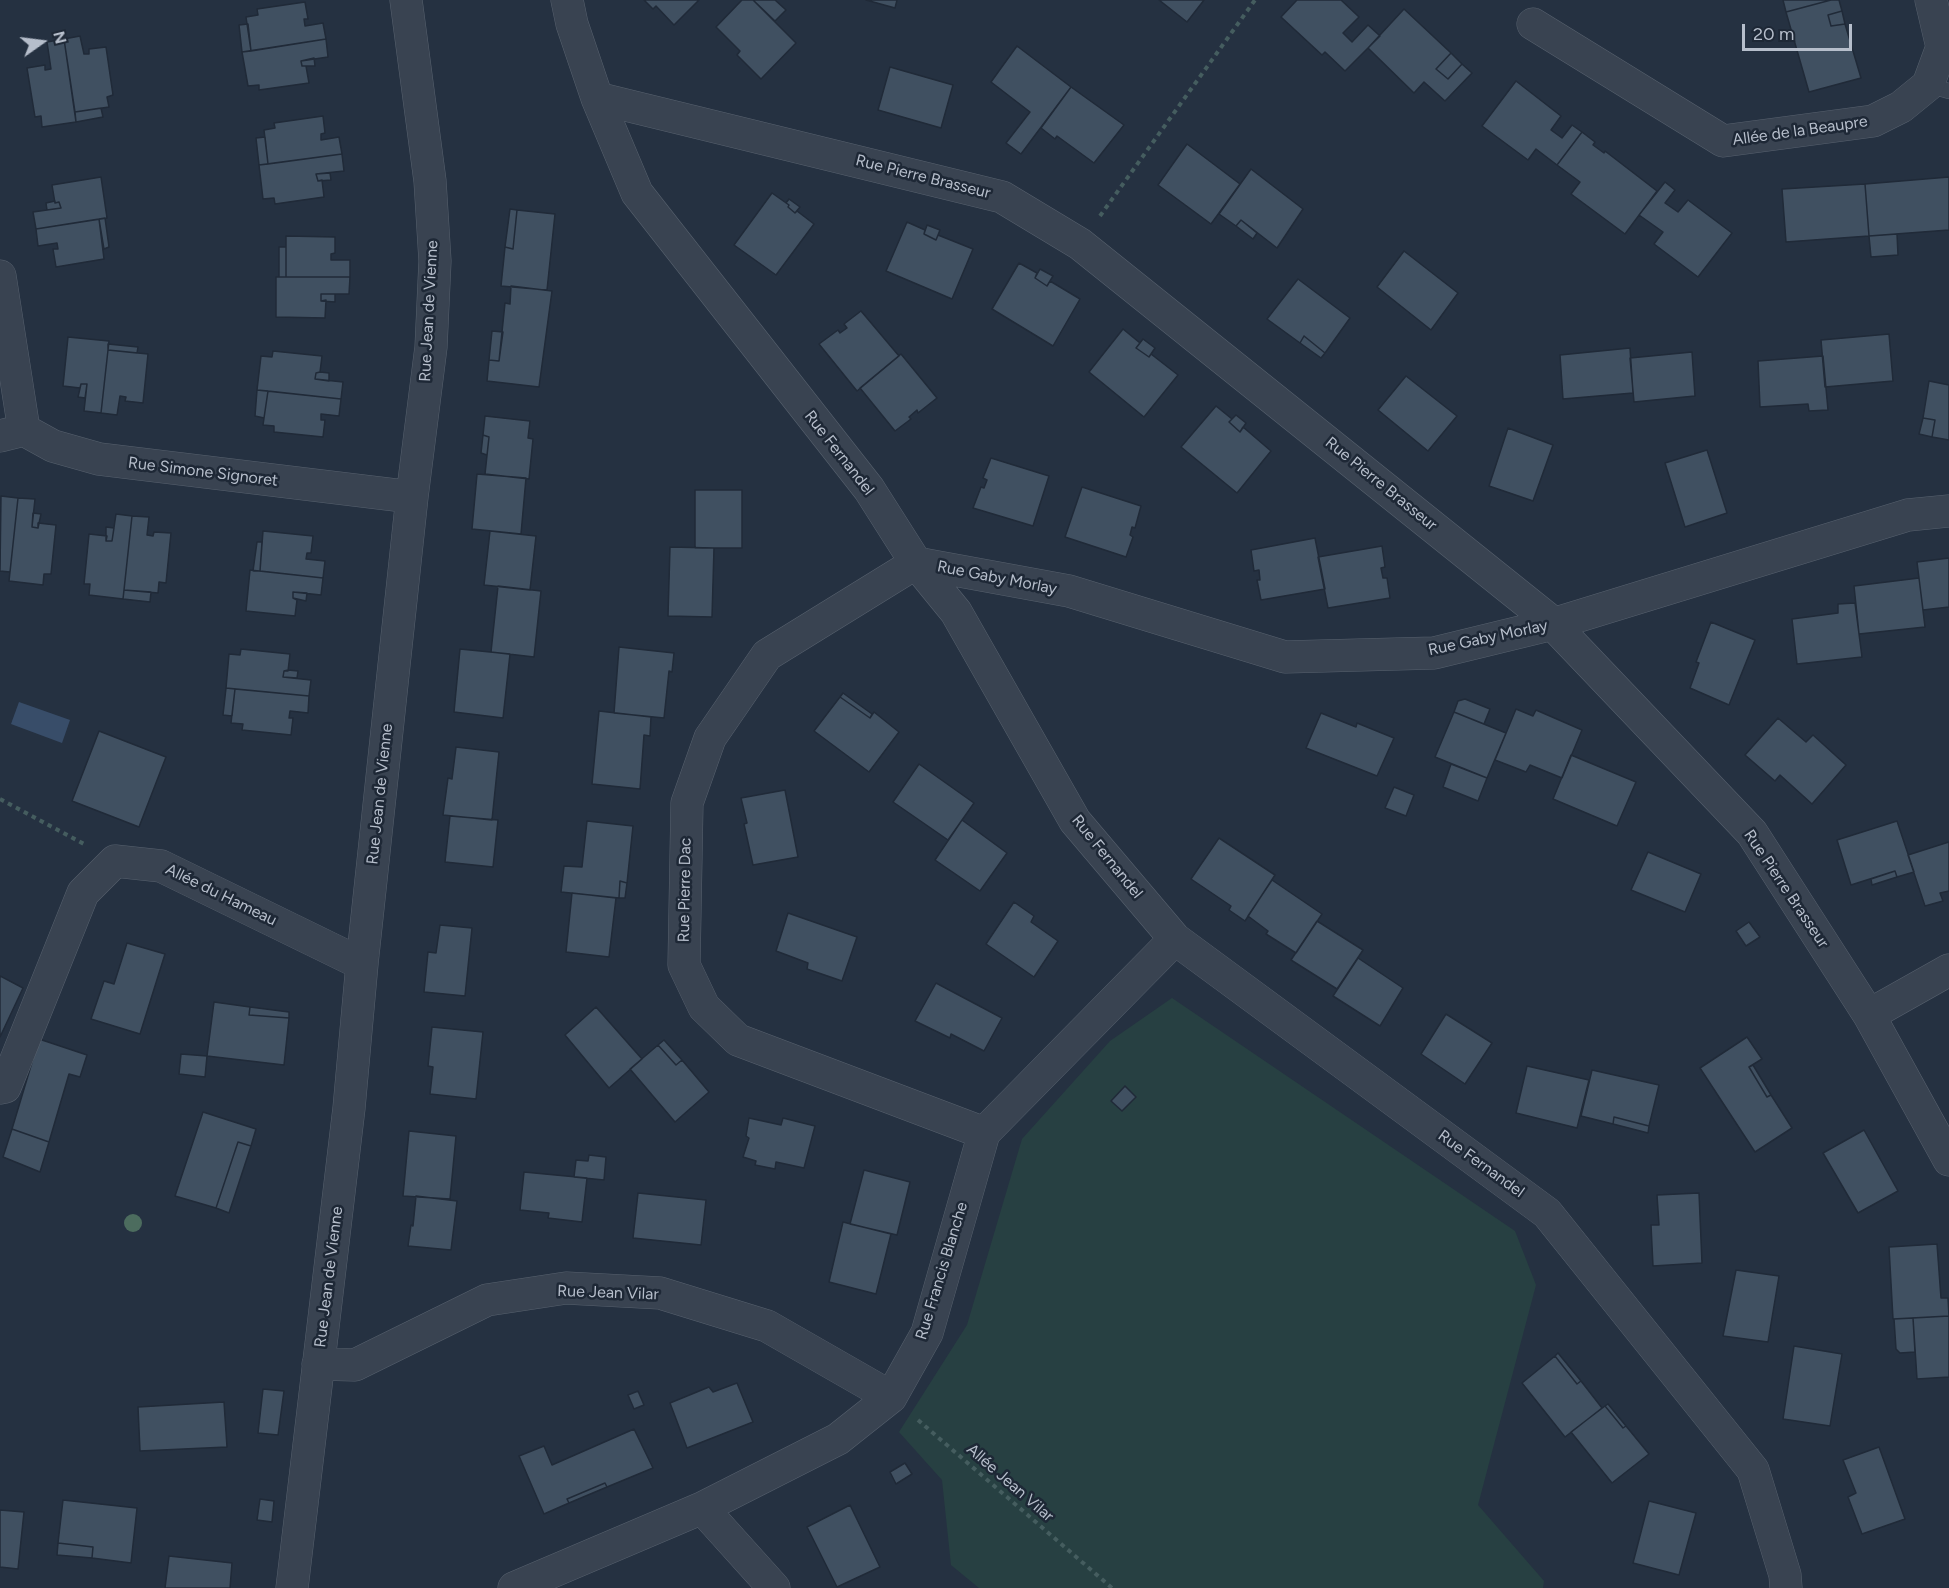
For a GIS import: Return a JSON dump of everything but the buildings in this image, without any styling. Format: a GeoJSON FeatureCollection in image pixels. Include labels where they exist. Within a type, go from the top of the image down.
{"type":"FeatureCollection","features":[{"type":"Feature","properties":{"kind":"street","name":"Rue Jean de Vienne"},"geometry":{"type":"LineString","coordinates":[[292,1588],[349,1108],[362,964],[412,496],[431,347],[435,261],[430,181],[406,0]]}},
{"type":"Feature","properties":{"kind":"street","name":"Rue Fernandel"},"geometry":{"type":"LineString","coordinates":[[567,0],[572,24],[597,98],[637,193],[868,489],[916,563],[956,612],[1075,821],[1176,939],[1547,1213],[1753,1470],[1785,1575],[1786,1588]]}},
{"type":"Feature","properties":{"kind":"street","name":"Allée de la Beaupre"},"geometry":{"type":"LineString","coordinates":[[1533,24],[1723,141],[1873,121],[1938,88],[1942,47],[1931,0]]}},
{"type":"Feature","properties":{"kind":"street","name":"Rue Pierre Brasseur"},"geometry":{"type":"LineString","coordinates":[[597,98],[1002,197],[1080,244],[1553,624],[1752,833],[1869,1015],[1949,1160]]}},
{"type":"Feature","properties":{"kind":"street"},"geometry":{"type":"LineString","coordinates":[[0,276],[12,433]]}},
{"type":"Feature","properties":{"kind":"street","name":"Rue Simone Signoret"},"geometry":{"type":"LineString","coordinates":[[12,433],[99,459],[412,496]]}},
{"type":"Feature","properties":{"kind":"street","name":"Rue Gaby Morlay"},"geometry":{"type":"LineString","coordinates":[[916,563],[1069,591],[1285,657],[1434,653],[1553,624],[1908,516],[1949,511]]}},
{"type":"Feature","properties":{"kind":"street","name":"Rue Pierre Dac"},"geometry":{"type":"LineString","coordinates":[[916,563],[767,655],[710,738],[687,803],[684,965],[704,1007],[738,1040],[984,1133]]}},
{"type":"Feature","properties":{"kind":"street"},"geometry":{"type":"LineString","coordinates":[[0,1088],[5,1086],[83,893],[115,861]]}},
{"type":"Feature","properties":{"kind":"street","name":"Allée du Hameau"},"geometry":{"type":"LineString","coordinates":[[115,861],[161,866],[362,964]]}},
{"type":"Feature","properties":{"kind":"street","name":"Rue Francis Blanche"},"geometry":{"type":"LineString","coordinates":[[514,1588],[702,1508],[838,1438],[891,1397],[927,1333],[984,1133],[1176,939]]}},
{"type":"Feature","properties":{"kind":"street"},"geometry":{"type":"LineString","coordinates":[[1869,1015],[1949,970]]}},
{"type":"Feature","properties":{"kind":"street","name":"Rue Jean Vilar"},"geometry":{"type":"LineString","coordinates":[[318,1364],[355,1365],[487,1300],[566,1288],[660,1293],[767,1326],[891,1397]]}},
{"type":"Feature","properties":{"kind":"street"},"geometry":{"type":"LineString","coordinates":[[702,1508],[774,1588]]}},
{"type":"Feature","properties":{"kind":"path"},"geometry":{"type":"LineString","coordinates":[[1080,244],[1255,0]]}},
{"type":"Feature","properties":{"kind":"path"},"geometry":{"type":"LineString","coordinates":[[0,799],[115,861]]}},
{"type":"Feature","properties":{"kind":"path","name":"Allée Jean Vilar"},"geometry":{"type":"LineString","coordinates":[[891,1397],[1112,1588]]}},
{"type":"Feature","properties":{"kind":"green space"},"geometry":{"type":"Polygon","coordinates":[[[1172,998],[1515,1231],[1536,1285],[1478,1505],[1544,1581],[1543,1588],[979,1588],[951,1565],[942,1480],[899,1432],[967,1325],[1022,1139],[1110,1041],[1172,998]]]}},
{"type":"Feature","properties":{"kind":"water"},"geometry":{"type":"Polygon","coordinates":[[[19,702],[70,720],[62,743],[11,724],[19,702]]]}}]}
